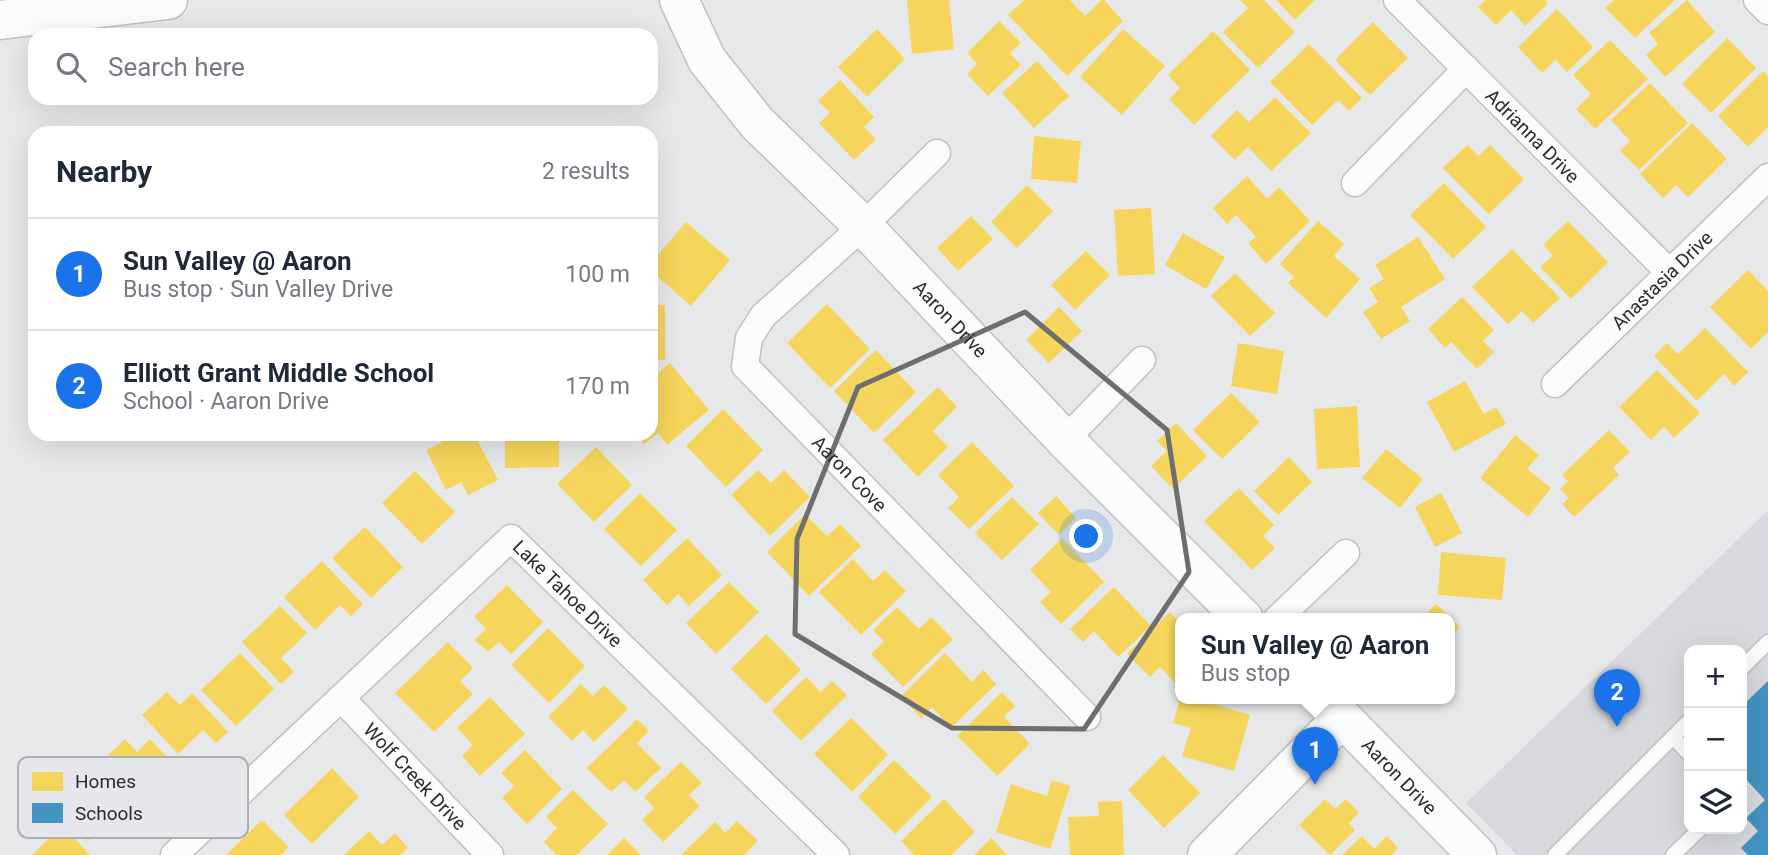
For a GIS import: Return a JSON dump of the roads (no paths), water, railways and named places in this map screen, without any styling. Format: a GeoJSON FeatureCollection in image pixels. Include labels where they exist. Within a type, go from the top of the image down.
{"type":"FeatureCollection","features":[{"type":"Feature","properties":{"kind":"street"},"geometry":{"type":"LineString","coordinates":[[0,20],[168,0]]}},
{"type":"Feature","properties":{"kind":"street","name":"Aaron Drive"},"geometry":{"type":"LineString","coordinates":[[679,0],[707,60],[757,123],[863,226],[1065,440],[1238,613]]}},
{"type":"Feature","properties":{"kind":"street","name":"Adrianna Drive"},"geometry":{"type":"LineString","coordinates":[[1397,0],[1669,272]]}},
{"type":"Feature","properties":{"kind":"street"},"geometry":{"type":"LineString","coordinates":[[1757,0],[1768,11]]}},
{"type":"Feature","properties":{"kind":"street"},"geometry":{"type":"LineString","coordinates":[[1355,183],[1466,69]]}},
{"type":"Feature","properties":{"kind":"street"},"geometry":{"type":"LineString","coordinates":[[863,226],[937,153]]}},
{"type":"Feature","properties":{"kind":"street","name":"Anastasia Drive"},"geometry":{"type":"LineString","coordinates":[[1555,384],[1768,177]]}},
{"type":"Feature","properties":{"kind":"street","name":"Aaron Cove"},"geometry":{"type":"LineString","coordinates":[[863,226],[764,316],[749,338],[745,366],[1087,717]]}},
{"type":"Feature","properties":{"kind":"street"},"geometry":{"type":"LineString","coordinates":[[1065,440],[1142,360]]}},
{"type":"Feature","properties":{"kind":"street","name":"Lake Tahoe Drive"},"geometry":{"type":"LineString","coordinates":[[248,785],[512,538],[836,855]]}},
{"type":"Feature","properties":{"kind":"street"},"geometry":{"type":"LineString","coordinates":[[1282,613],[1346,553]]}},
{"type":"Feature","properties":{"kind":"street","name":"Wolf Creek Drive"},"geometry":{"type":"LineString","coordinates":[[341,698],[490,855]]}},
{"type":"Feature","properties":{"kind":"street"},"geometry":{"type":"LineString","coordinates":[[1207,855],[1333,709]]}},
{"type":"Feature","properties":{"kind":"street","name":"Aaron Drive"},"geometry":{"type":"LineString","coordinates":[[1333,709],[1477,855]]}},
{"type":"Feature","properties":{"kind":"street","name":"Lake Tahoe Drive"},"geometry":{"type":"LineString","coordinates":[[174,855],[192,838]]}},
{"type":"Feature","properties":{"kind":"lane"},"geometry":{"type":"LineString","coordinates":[[1747,663],[1768,642]]}},
{"type":"Feature","properties":{"kind":"lane"},"geometry":{"type":"LineString","coordinates":[[1555,855],[1684,726]]}},
{"type":"Feature","properties":{"kind":"lane"},"geometry":{"type":"LineString","coordinates":[[1673,737],[1684,749]]}},
{"type":"Feature","properties":{"kind":"lane"},"geometry":{"type":"LineString","coordinates":[[1673,855],[1695,834]]}},
{"type":"Feature","properties":{"kind":"place","name":"Elliott Grant Middle School"},"geometry":{"type":"Point","coordinates":[1617,727]}},
{"type":"Feature","properties":{"kind":"place","name":"Sun Valley @ Aaron"},"geometry":{"type":"Point","coordinates":[1315,785]}}]}
